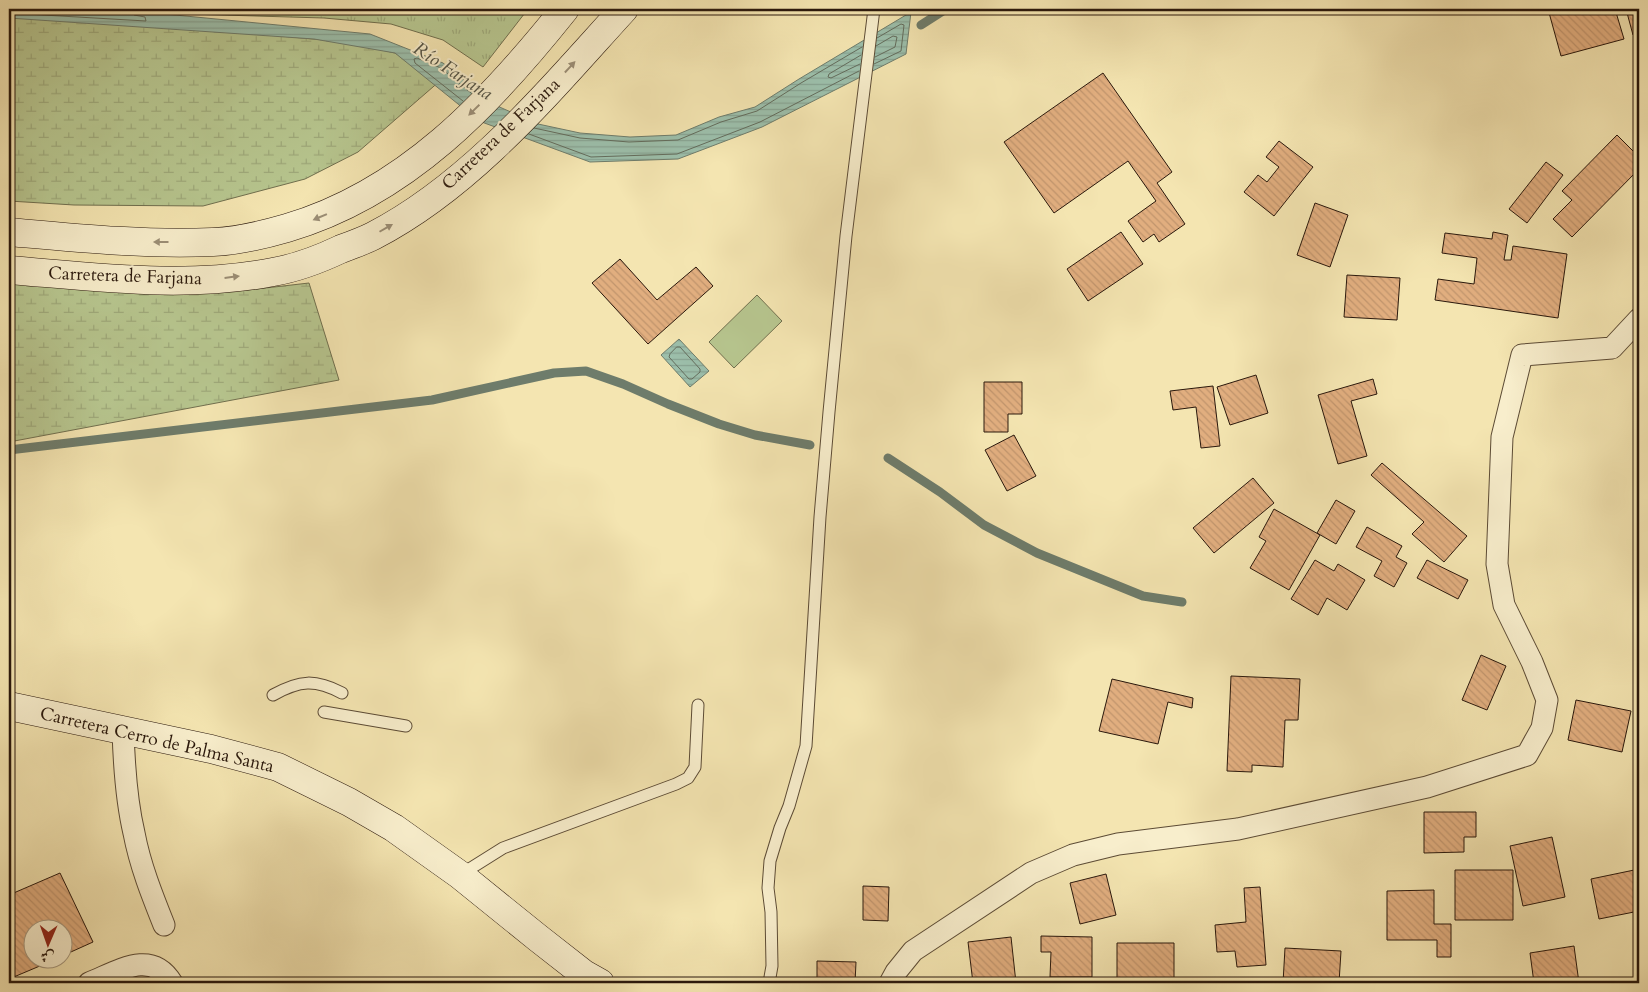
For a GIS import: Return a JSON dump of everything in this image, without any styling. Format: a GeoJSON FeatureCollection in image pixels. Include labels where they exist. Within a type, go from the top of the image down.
{"type":"FeatureCollection","features":[{"type":"Feature","properties":{"kind":"main road","name":"Carretera de Farjana"},"geometry":{"type":"LineString","coordinates":[[9,232],[153,242],[214,242],[262,235],[308,222],[352,204],[389,182],[437,147],[509,76],[565,9]]}},
{"type":"Feature","properties":{"kind":"main road","name":"Carretera de Farjana"},"geometry":{"type":"LineString","coordinates":[[9,270],[154,280],[215,279],[273,272],[329,255],[372,236],[410,214],[472,166],[537,103],[624,9]]}},
{"type":"Feature","properties":{"kind":"main road","name":"Carretera Cerro de Palma Santa"},"geometry":{"type":"LineString","coordinates":[[9,706],[211,749],[278,767],[349,802],[386,824],[460,875],[584,974],[600,983]]}},
{"type":"Feature","properties":{"kind":"street"},"geometry":{"type":"LineString","coordinates":[[890,983],[896,972],[913,951],[1031,873],[1073,855],[1118,844],[1247,827],[1427,787],[1526,755],[1542,728],[1547,700],[1532,662],[1504,605],[1497,564],[1502,437],[1522,355],[1612,348],[1639,319]]}},
{"type":"Feature","properties":{"kind":"street"},"geometry":{"type":"LineString","coordinates":[[123,730],[125,782],[134,834],[148,884],[164,925]]}},
{"type":"Feature","properties":{"kind":"street"},"geometry":{"type":"LineString","coordinates":[[89,983],[130,974],[148,964],[162,970],[172,983]]}},
{"type":"Feature","properties":{"kind":"lane"},"geometry":{"type":"LineString","coordinates":[[769,983],[772,966],[771,912],[768,888],[770,861],[799,774],[806,746],[820,517],[846,236],[874,13]]}},
{"type":"Feature","properties":{"kind":"lane"},"geometry":{"type":"LineString","coordinates":[[274,695],[289,686],[307,682],[326,685],[342,693]]}},
{"type":"Feature","properties":{"kind":"lane"},"geometry":{"type":"LineString","coordinates":[[460,875],[503,848],[688,778],[695,767],[698,705]]}},
{"type":"Feature","properties":{"kind":"lane"},"geometry":{"type":"LineString","coordinates":[[324,712],[406,726]]}},
{"type":"Feature","properties":{"kind":"green space"},"geometry":{"type":"Polygon","coordinates":[[[101,9],[528,9],[483,67],[443,40],[391,24],[324,18],[187,14],[101,9]]]}},
{"type":"Feature","properties":{"kind":"green space"},"geometry":{"type":"Polygon","coordinates":[[[9,17],[179,27],[347,42],[395,53],[441,80],[358,152],[305,179],[203,206],[74,205],[9,201],[9,17]]]}},
{"type":"Feature","properties":{"kind":"green space"},"geometry":{"type":"Polygon","coordinates":[[[9,283],[183,292],[248,290],[309,283],[339,380],[9,442],[9,283]]]}},
{"type":"Feature","properties":{"kind":"green space"},"geometry":{"type":"Polygon","coordinates":[[[757,295],[782,321],[734,368],[709,342],[757,295]]]}},
{"type":"Feature","properties":{"kind":"water","name":"Río Farjana"},"geometry":{"type":"Polygon","coordinates":[[[9,9],[134,11],[370,34],[443,63],[495,105],[538,124],[580,133],[630,137],[676,135],[719,117],[755,107],[911,12],[906,54],[762,127],[678,159],[590,162],[479,121],[395,53],[314,39],[9,18],[9,9]]]}},
{"type":"Feature","properties":{"kind":"water"},"geometry":{"type":"Polygon","coordinates":[[[679,339],[709,371],[690,387],[661,355],[679,339]]]}},
{"type":"Feature","properties":{"kind":"building"},"geometry":{"type":"Polygon","coordinates":[[[1548,9],[1615,9],[1624,39],[1561,56],[1548,9]]]}},
{"type":"Feature","properties":{"kind":"building"},"geometry":{"type":"Polygon","coordinates":[[[1626,9],[1639,9],[1639,34],[1633,35],[1626,9]]]}},
{"type":"Feature","properties":{"kind":"building"},"geometry":{"type":"Polygon","coordinates":[[[1103,73],[1172,172],[1157,183],[1185,224],[1159,242],[1154,234],[1143,242],[1128,221],[1156,201],[1128,161],[1054,213],[1004,142],[1103,73]]]}},
{"type":"Feature","properties":{"kind":"building"},"geometry":{"type":"Polygon","coordinates":[[[1617,135],[1639,157],[1639,169],[1572,237],[1553,219],[1572,200],[1562,191],[1617,135]]]}},
{"type":"Feature","properties":{"kind":"building"},"geometry":{"type":"Polygon","coordinates":[[[1279,141],[1313,167],[1274,216],[1244,192],[1258,175],[1267,182],[1279,167],[1266,157],[1279,141]]]}},
{"type":"Feature","properties":{"kind":"building"},"geometry":{"type":"Polygon","coordinates":[[[1546,162],[1563,175],[1527,223],[1509,209],[1546,162]]]}},
{"type":"Feature","properties":{"kind":"building"},"geometry":{"type":"Polygon","coordinates":[[[1315,203],[1348,215],[1330,267],[1297,255],[1315,203]]]}},
{"type":"Feature","properties":{"kind":"building"},"geometry":{"type":"Polygon","coordinates":[[[1121,232],[1143,264],[1088,301],[1067,269],[1121,232]]]}},
{"type":"Feature","properties":{"kind":"building"},"geometry":{"type":"Polygon","coordinates":[[[1493,232],[1508,235],[1504,260],[1511,260],[1513,246],[1567,254],[1558,318],[1435,300],[1438,279],[1474,284],[1477,258],[1442,253],[1445,233],[1492,239],[1493,232]]]}},
{"type":"Feature","properties":{"kind":"building"},"geometry":{"type":"Polygon","coordinates":[[[620,259],[657,300],[696,267],[713,286],[648,344],[592,283],[620,259]]]}},
{"type":"Feature","properties":{"kind":"building"},"geometry":{"type":"Polygon","coordinates":[[[1347,275],[1400,278],[1397,320],[1344,317],[1347,275]]]}},
{"type":"Feature","properties":{"kind":"building"},"geometry":{"type":"Polygon","coordinates":[[[1256,375],[1268,413],[1230,425],[1217,387],[1256,375]]]}},
{"type":"Feature","properties":{"kind":"building"},"geometry":{"type":"Polygon","coordinates":[[[1373,379],[1377,394],[1351,401],[1367,456],[1338,464],[1318,395],[1373,379]]]}},
{"type":"Feature","properties":{"kind":"building"},"geometry":{"type":"Polygon","coordinates":[[[984,382],[1022,382],[1022,414],[1008,414],[1008,432],[984,432],[984,382]]]}},
{"type":"Feature","properties":{"kind":"building"},"geometry":{"type":"Polygon","coordinates":[[[1213,386],[1220,446],[1201,448],[1196,407],[1173,410],[1170,391],[1213,386]]]}},
{"type":"Feature","properties":{"kind":"building"},"geometry":{"type":"Polygon","coordinates":[[[1014,435],[1036,476],[1007,491],[985,450],[1014,435]]]}},
{"type":"Feature","properties":{"kind":"building"},"geometry":{"type":"Polygon","coordinates":[[[1382,463],[1467,536],[1444,562],[1412,534],[1424,522],[1371,475],[1382,463]]]}},
{"type":"Feature","properties":{"kind":"building"},"geometry":{"type":"Polygon","coordinates":[[[1253,478],[1274,503],[1214,553],[1193,528],[1253,478]]]}},
{"type":"Feature","properties":{"kind":"building"},"geometry":{"type":"Polygon","coordinates":[[[1336,500],[1355,511],[1336,544],[1317,533],[1336,500]]]}},
{"type":"Feature","properties":{"kind":"building"},"geometry":{"type":"Polygon","coordinates":[[[1274,509],[1320,535],[1289,590],[1250,568],[1266,541],[1259,537],[1274,509]]]}},
{"type":"Feature","properties":{"kind":"building"},"geometry":{"type":"Polygon","coordinates":[[[1367,527],[1402,546],[1396,557],[1407,563],[1394,587],[1374,576],[1382,561],[1356,547],[1367,527]]]}},
{"type":"Feature","properties":{"kind":"building"},"geometry":{"type":"Polygon","coordinates":[[[1315,560],[1334,571],[1338,564],[1365,580],[1347,610],[1327,598],[1318,615],[1291,599],[1315,560]]]}},
{"type":"Feature","properties":{"kind":"building"},"geometry":{"type":"Polygon","coordinates":[[[1427,560],[1468,580],[1458,599],[1417,578],[1427,560]]]}},
{"type":"Feature","properties":{"kind":"building"},"geometry":{"type":"Polygon","coordinates":[[[1481,655],[1506,666],[1487,710],[1462,700],[1481,655]]]}},
{"type":"Feature","properties":{"kind":"building"},"geometry":{"type":"Polygon","coordinates":[[[1231,676],[1300,679],[1298,720],[1285,720],[1283,767],[1252,765],[1252,772],[1227,771],[1231,676]]]}},
{"type":"Feature","properties":{"kind":"building"},"geometry":{"type":"Polygon","coordinates":[[[1112,679],[1193,698],[1192,708],[1168,702],[1158,744],[1099,731],[1112,679]]]}},
{"type":"Feature","properties":{"kind":"building"},"geometry":{"type":"Polygon","coordinates":[[[1576,700],[1631,711],[1622,752],[1568,740],[1576,700]]]}},
{"type":"Feature","properties":{"kind":"building"},"geometry":{"type":"Polygon","coordinates":[[[1424,812],[1476,812],[1476,837],[1464,837],[1464,852],[1424,853],[1424,812]]]}},
{"type":"Feature","properties":{"kind":"building"},"geometry":{"type":"Polygon","coordinates":[[[1552,837],[1565,897],[1523,906],[1510,846],[1552,837]]]}},
{"type":"Feature","properties":{"kind":"building"},"geometry":{"type":"Polygon","coordinates":[[[1639,869],[1639,911],[1599,919],[1591,879],[1639,869]]]}},
{"type":"Feature","properties":{"kind":"building"},"geometry":{"type":"Polygon","coordinates":[[[1455,870],[1513,870],[1513,920],[1455,920],[1455,870]]]}},
{"type":"Feature","properties":{"kind":"building"},"geometry":{"type":"Polygon","coordinates":[[[60,873],[93,942],[72,951],[72,920],[22,920],[22,970],[30,970],[9,979],[9,895],[60,873]]]}},
{"type":"Feature","properties":{"kind":"building"},"geometry":{"type":"Polygon","coordinates":[[[1106,874],[1116,915],[1080,924],[1070,883],[1106,874]]]}},
{"type":"Feature","properties":{"kind":"building"},"geometry":{"type":"Polygon","coordinates":[[[863,886],[889,887],[888,921],[863,920],[863,886]]]}},
{"type":"Feature","properties":{"kind":"building"},"geometry":{"type":"Polygon","coordinates":[[[1260,887],[1266,965],[1237,967],[1235,951],[1217,952],[1215,925],[1246,922],[1244,888],[1260,887]]]}},
{"type":"Feature","properties":{"kind":"building"},"geometry":{"type":"Polygon","coordinates":[[[1434,890],[1434,924],[1451,924],[1451,957],[1437,957],[1437,940],[1387,940],[1387,891],[1434,890]]]}},
{"type":"Feature","properties":{"kind":"building"},"geometry":{"type":"Polygon","coordinates":[[[1041,936],[1092,937],[1092,977],[1050,977],[1051,952],[1041,952],[1041,936]]]}},
{"type":"Feature","properties":{"kind":"building"},"geometry":{"type":"Polygon","coordinates":[[[1011,937],[1016,983],[973,983],[968,942],[1011,937]]]}},
{"type":"Feature","properties":{"kind":"building"},"geometry":{"type":"Polygon","coordinates":[[[1117,943],[1174,943],[1174,983],[1117,983],[1117,943]]]}},
{"type":"Feature","properties":{"kind":"building"},"geometry":{"type":"Polygon","coordinates":[[[1574,946],[1579,983],[1534,983],[1530,953],[1574,946]]]}},
{"type":"Feature","properties":{"kind":"building"},"geometry":{"type":"Polygon","coordinates":[[[1285,948],[1341,951],[1339,983],[1283,983],[1285,948]]]}},
{"type":"Feature","properties":{"kind":"building"},"geometry":{"type":"Polygon","coordinates":[[[817,961],[856,962],[855,983],[817,983],[817,961]]]}},
{"type":"Feature","properties":{"kind":"waterway"},"geometry":{"type":"LineString","coordinates":[[921,25],[946,9]]}},
{"type":"Feature","properties":{"kind":"waterway"},"geometry":{"type":"LineString","coordinates":[[9,450],[432,400],[554,373],[586,371],[623,384],[719,424],[755,435],[810,445]]}},
{"type":"Feature","properties":{"kind":"waterway"},"geometry":{"type":"LineString","coordinates":[[888,458],[940,492],[984,525],[1037,553],[1143,596],[1182,602]]}}]}
